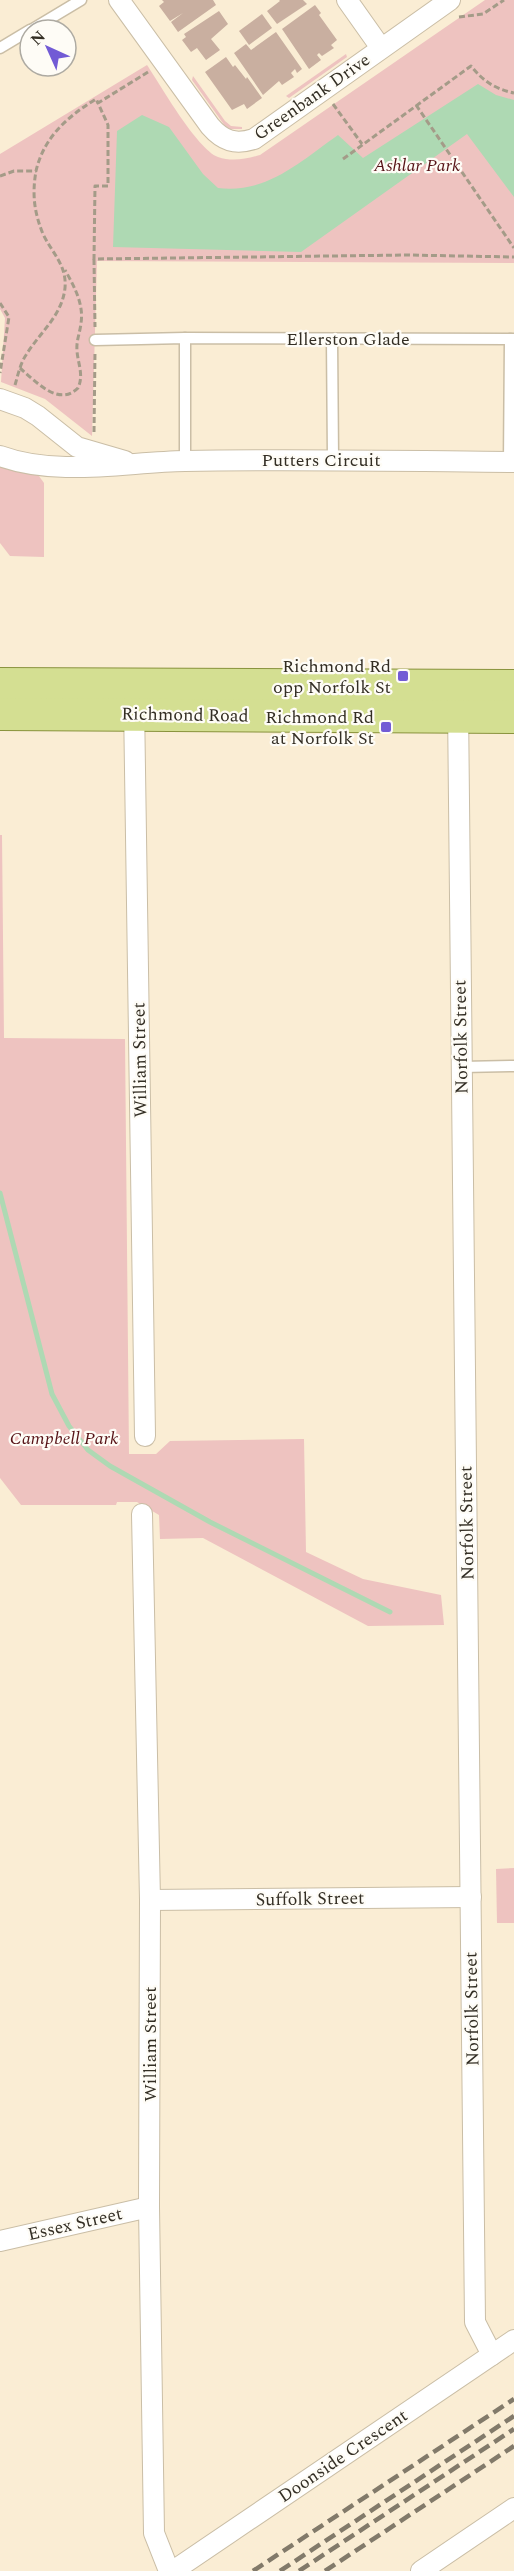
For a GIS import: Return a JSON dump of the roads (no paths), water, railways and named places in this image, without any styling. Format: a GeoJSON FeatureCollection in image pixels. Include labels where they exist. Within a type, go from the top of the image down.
{"type":"FeatureCollection","features":[{"type":"Feature","properties":{"kind":"main road","name":"Richmond Road"},"geometry":{"type":"LineString","coordinates":[[0,684],[134,699],[458,701],[514,686]]}},
{"type":"Feature","properties":{"kind":"main road","name":"Richmond Road"},"geometry":{"type":"LineString","coordinates":[[0,714],[134,699]]}},
{"type":"Feature","properties":{"kind":"main road","name":"Richmond Road"},"geometry":{"type":"LineString","coordinates":[[458,701],[514,717]]}},
{"type":"Feature","properties":{"kind":"street","name":"Greenbank Drive"},"geometry":{"type":"LineString","coordinates":[[119,0],[210,126],[229,141],[246,142],[254,139],[450,0]]}},
{"type":"Feature","properties":{"kind":"street"},"geometry":{"type":"LineString","coordinates":[[346,0],[381,48]]}},
{"type":"Feature","properties":{"kind":"street","name":"Putters Circuit"},"geometry":{"type":"LineString","coordinates":[[7,395],[77,447],[128,462]]}},
{"type":"Feature","properties":{"kind":"street","name":"Putters Circuit"},"geometry":{"type":"LineString","coordinates":[[0,456],[45,466],[111,467],[128,462],[333,459],[512,462]]}},
{"type":"Feature","properties":{"kind":"street","name":"William Street"},"geometry":{"type":"LineString","coordinates":[[134,699],[145,1436]]}},
{"type":"Feature","properties":{"kind":"street","name":"Norfolk Street"},"geometry":{"type":"LineString","coordinates":[[458,701],[474,2322],[492,2355]]}},
{"type":"Feature","properties":{"kind":"street","name":"William Street"},"geometry":{"type":"LineString","coordinates":[[142,1514],[150,1900],[149,2207],[154,2533],[171,2571]]}},
{"type":"Feature","properties":{"kind":"street","name":"Suffolk Street"},"geometry":{"type":"LineString","coordinates":[[150,1900],[471,1897]]}},
{"type":"Feature","properties":{"kind":"street","name":"Essex Street"},"geometry":{"type":"LineString","coordinates":[[0,2241],[149,2207]]}},
{"type":"Feature","properties":{"kind":"street","name":"Doonside Crescent"},"geometry":{"type":"LineString","coordinates":[[171,2571],[514,2340]]}},
{"type":"Feature","properties":{"kind":"street"},"geometry":{"type":"LineString","coordinates":[[422,2571],[514,2508]]}},
{"type":"Feature","properties":{"kind":"lane"},"geometry":{"type":"LineString","coordinates":[[50,18],[81,0]]}},
{"type":"Feature","properties":{"kind":"lane"},"geometry":{"type":"LineString","coordinates":[[0,48],[18,37]]}},
{"type":"Feature","properties":{"kind":"lane"},"geometry":{"type":"LineString","coordinates":[[185,338],[185,461]]}},
{"type":"Feature","properties":{"kind":"lane"},"geometry":{"type":"LineString","coordinates":[[332,339],[333,459]]}},
{"type":"Feature","properties":{"kind":"lane","name":"Ellerston Glade"},"geometry":{"type":"LineString","coordinates":[[95,340],[512,339],[512,462]]}},
{"type":"Feature","properties":{"kind":"lane"},"geometry":{"type":"LineString","coordinates":[[462,1067],[514,1066]]}},
{"type":"Feature","properties":{"kind":"waterway"},"geometry":{"type":"LineString","coordinates":[[0,1193],[52,1394],[69,1426],[88,1450],[110,1466],[210,1522],[390,1612]]}},
{"type":"Feature","properties":{"kind":"railway"},"geometry":{"type":"LineString","coordinates":[[253,2571],[514,2399]]}},
{"type":"Feature","properties":{"kind":"railway"},"geometry":{"type":"LineString","coordinates":[[280,2571],[514,2416]]}},
{"type":"Feature","properties":{"kind":"railway"},"geometry":{"type":"LineString","coordinates":[[299,2571],[514,2429]]}},
{"type":"Feature","properties":{"kind":"railway"},"geometry":{"type":"LineString","coordinates":[[325,2571],[514,2446]]}},
{"type":"Feature","properties":{"kind":"place","name":"Richmond Rd opp Norfolk St"},"geometry":{"type":"Point","coordinates":[403,676]}},
{"type":"Feature","properties":{"kind":"place","name":"Richmond Rd at Norfolk St"},"geometry":{"type":"Point","coordinates":[386,727]}},
{"type":"Feature","properties":{"kind":"park label","name":"Ashlar Park"},"geometry":{"type":"Point","coordinates":[417,165]}},
{"type":"Feature","properties":{"kind":"park label","name":"Campbell Park"},"geometry":{"type":"Point","coordinates":[64,1438]}}]}
